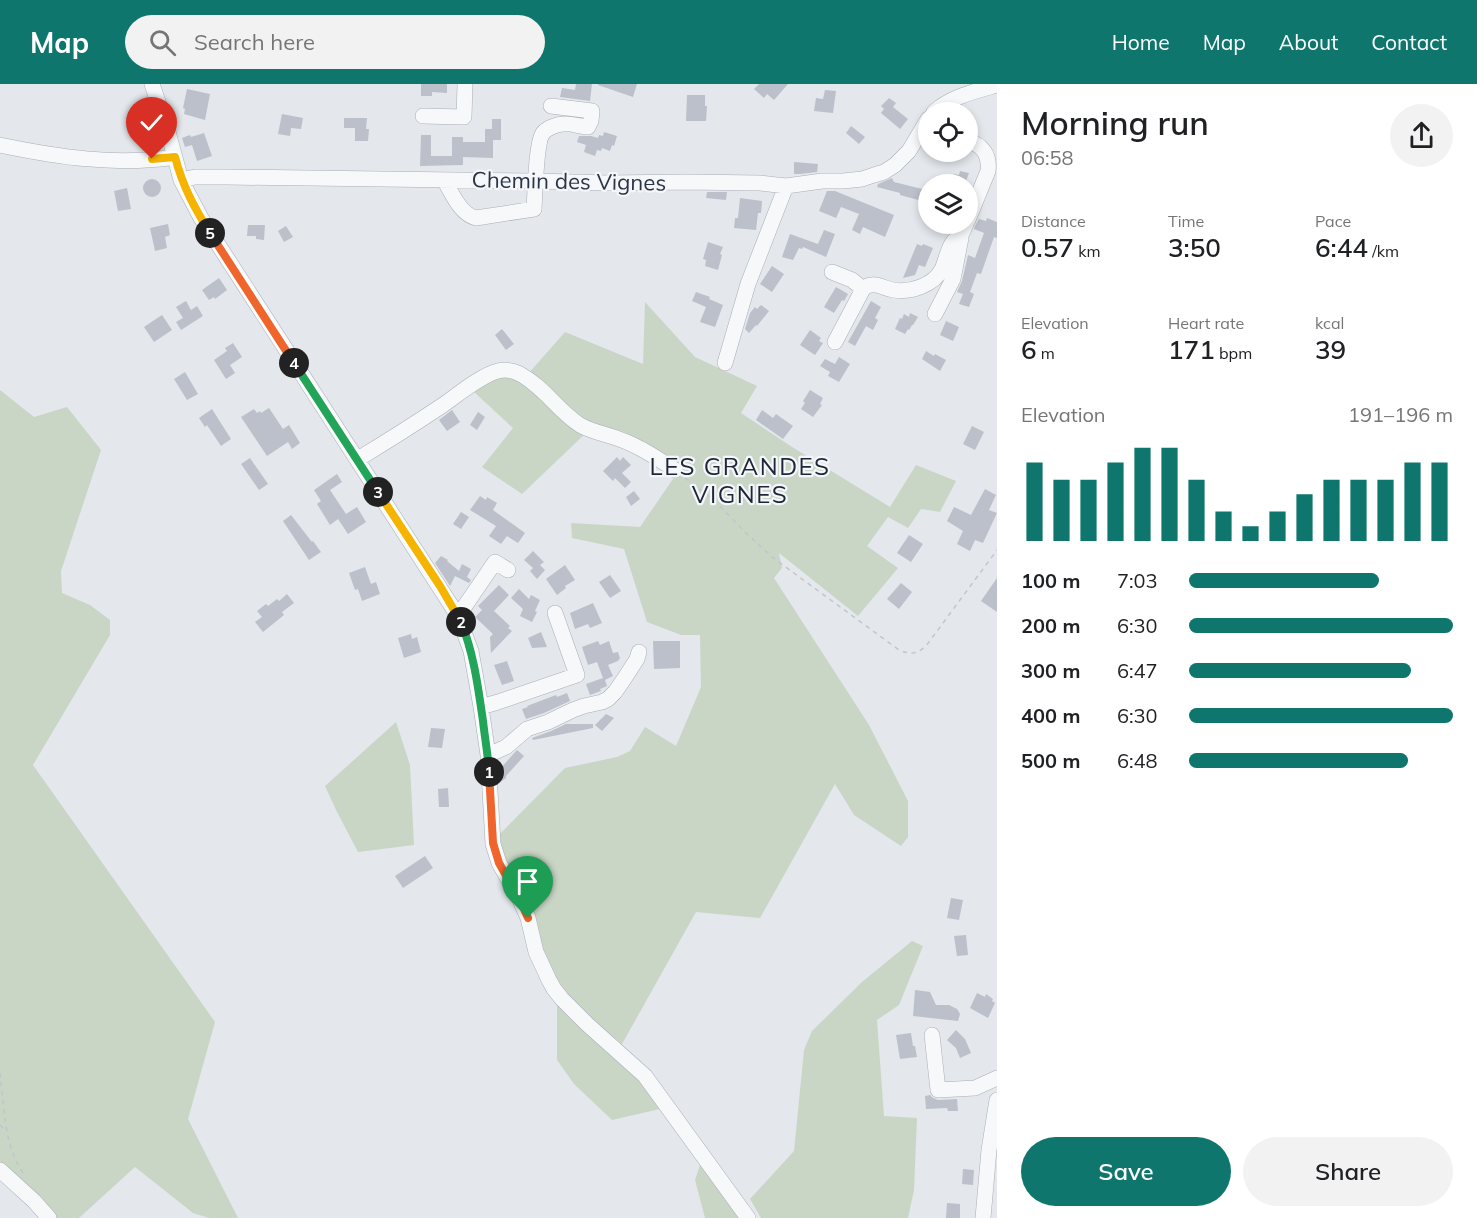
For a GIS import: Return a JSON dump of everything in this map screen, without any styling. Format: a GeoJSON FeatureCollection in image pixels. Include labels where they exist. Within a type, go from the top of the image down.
{"type":"FeatureCollection","features":[{"type":"Feature","properties":{"kind":"street"},"geometry":{"type":"LineString","coordinates":[[152,84],[181,180],[191,201],[210,234],[458,616],[471,651],[481,707],[488,754],[493,843],[499,863],[528,918],[536,952],[554,989],[587,1024],[645,1076],[748,1218]]}},
{"type":"Feature","properties":{"kind":"street"},"geometry":{"type":"LineString","coordinates":[[423,116],[464,117],[465,84]]}},
{"type":"Feature","properties":{"kind":"street"},"geometry":{"type":"LineString","coordinates":[[950,102],[997,85]]}},
{"type":"Feature","properties":{"kind":"street"},"geometry":{"type":"LineString","coordinates":[[444,180],[464,211],[472,217],[532,211],[534,209],[538,145],[542,134],[550,127],[564,124],[588,127],[591,120],[592,111],[551,105]]}},
{"type":"Feature","properties":{"kind":"street"},"geometry":{"type":"LineString","coordinates":[[0,145],[92,160],[175,157]]}},
{"type":"Feature","properties":{"kind":"street","name":"Chemin des Vignes"},"geometry":{"type":"LineString","coordinates":[[181,180],[205,177],[676,182],[786,186],[822,181],[855,180],[884,172],[918,146]]}},
{"type":"Feature","properties":{"kind":"street"},"geometry":{"type":"LineString","coordinates":[[978,146],[985,151],[989,163],[978,195]]}},
{"type":"Feature","properties":{"kind":"street"},"geometry":{"type":"LineString","coordinates":[[725,363],[748,284],[786,186]]}},
{"type":"Feature","properties":{"kind":"street"},"geometry":{"type":"LineString","coordinates":[[835,342],[863,289],[868,284],[896,290],[910,290],[925,285],[941,271],[952,242],[958,234]]}},
{"type":"Feature","properties":{"kind":"street"},"geometry":{"type":"LineString","coordinates":[[935,314],[953,279],[963,234]]}},
{"type":"Feature","properties":{"kind":"street"},"geometry":{"type":"LineString","coordinates":[[832,272],[852,280],[863,289]]}},
{"type":"Feature","properties":{"kind":"street"},"geometry":{"type":"LineString","coordinates":[[358,459],[480,380],[499,370],[510,370],[532,382],[569,418],[583,427],[633,444],[675,470]]}},
{"type":"Feature","properties":{"kind":"street"},"geometry":{"type":"LineString","coordinates":[[458,616],[495,562],[508,570]]}},
{"type":"Feature","properties":{"kind":"street"},"geometry":{"type":"LineString","coordinates":[[481,707],[577,675],[555,614]]}},
{"type":"Feature","properties":{"kind":"street"},"geometry":{"type":"LineString","coordinates":[[488,754],[506,747],[527,729],[573,710],[608,699],[624,680],[639,652]]}},
{"type":"Feature","properties":{"kind":"street"},"geometry":{"type":"LineString","coordinates":[[932,1035],[938,1090],[975,1088],[997,1078]]}},
{"type":"Feature","properties":{"kind":"street"},"geometry":{"type":"LineString","coordinates":[[983,1218],[988,1150],[997,1100]]}},
{"type":"Feature","properties":{"kind":"street"},"geometry":{"type":"LineString","coordinates":[[0,1170],[49,1218]]}},
{"type":"Feature","properties":{"kind":"path"},"geometry":{"type":"LineString","coordinates":[[675,470],[714,501],[772,557],[899,650],[908,654],[919,652],[926,646],[997,550]]}},
{"type":"Feature","properties":{"kind":"path"},"geometry":{"type":"LineString","coordinates":[[0,1073],[7,1131],[13,1154],[27,1179]]}},
{"type":"Feature","properties":{"kind":"path"},"geometry":{"type":"LineString","coordinates":[[0,1125],[7,1131]]}},
{"type":"Feature","properties":{"kind":"green space"},"geometry":{"type":"Polygon","coordinates":[[[645,302],[695,357],[757,386],[741,413],[890,507],[916,465],[956,481],[940,512],[921,509],[908,528],[888,517],[867,546],[898,568],[858,616],[779,553],[782,568],[774,578],[869,725],[908,801],[908,837],[901,846],[854,815],[835,784],[760,918],[696,912],[622,1044],[581,1011],[558,982],[494,840],[565,768],[617,757],[630,751],[645,727],[676,746],[701,687],[700,635],[681,635],[647,622],[624,549],[572,538],[571,523],[640,527],[675,476],[675,464],[626,433],[586,423],[528,374],[565,332],[643,364],[645,302]]]}},
{"type":"Feature","properties":{"kind":"green space"},"geometry":{"type":"Polygon","coordinates":[[[514,374],[586,433],[522,494],[482,467],[513,428],[473,391],[497,375],[514,374]]]}},
{"type":"Feature","properties":{"kind":"green space"},"geometry":{"type":"Polygon","coordinates":[[[0,390],[34,417],[67,407],[101,450],[61,571],[62,593],[90,605],[110,620],[110,635],[33,765],[215,1022],[188,1119],[238,1218],[209,1218],[193,1213],[135,1167],[79,1218],[53,1218],[0,1166],[0,390]]]}},
{"type":"Feature","properties":{"kind":"green space"},"geometry":{"type":"Polygon","coordinates":[[[396,722],[410,765],[414,845],[358,852],[325,786],[396,722]]]}},
{"type":"Feature","properties":{"kind":"green space"},"geometry":{"type":"Polygon","coordinates":[[[912,941],[923,946],[899,1005],[877,1020],[884,1116],[917,1118],[914,1190],[908,1218],[761,1218],[750,1199],[794,1151],[804,1050],[812,1031],[862,982],[912,941]]]}},
{"type":"Feature","properties":{"kind":"green space"},"geometry":{"type":"Polygon","coordinates":[[[557,1005],[642,1083],[660,1109],[612,1120],[574,1084],[557,1060],[557,1005]]]}},
{"type":"Feature","properties":{"kind":"green space"},"geometry":{"type":"Polygon","coordinates":[[[701,1162],[740,1218],[705,1218],[695,1180],[701,1162]]]}},
{"type":"Feature","properties":{"kind":"building"},"geometry":{"type":"Polygon","coordinates":[[[421,84],[447,84],[447,93],[432,92],[432,96],[421,96],[421,84]]]}},
{"type":"Feature","properties":{"kind":"building"},"geometry":{"type":"Polygon","coordinates":[[[576,84],[592,84],[590,101],[560,97],[562,88],[575,90],[576,84]]]}},
{"type":"Feature","properties":{"kind":"building"},"geometry":{"type":"Polygon","coordinates":[[[598,84],[637,84],[633,97],[598,84]]]}},
{"type":"Feature","properties":{"kind":"building"},"geometry":{"type":"Polygon","coordinates":[[[759,84],[788,84],[774,100],[767,94],[764,98],[754,89],[759,84]]]}},
{"type":"Feature","properties":{"kind":"building"},"geometry":{"type":"Polygon","coordinates":[[[187,89],[210,94],[205,120],[184,114],[187,89]]]}},
{"type":"Feature","properties":{"kind":"building"},"geometry":{"type":"Polygon","coordinates":[[[825,90],[836,91],[833,113],[814,111],[816,98],[823,99],[825,90]]]}},
{"type":"Feature","properties":{"kind":"building"},"geometry":{"type":"Polygon","coordinates":[[[687,95],[705,95],[706,121],[686,121],[687,95]]]}},
{"type":"Feature","properties":{"kind":"building"},"geometry":{"type":"Polygon","coordinates":[[[889,98],[896,103],[893,107],[908,119],[900,129],[881,113],[884,109],[881,106],[889,98]]]}},
{"type":"Feature","properties":{"kind":"building"},"geometry":{"type":"Polygon","coordinates":[[[282,114],[303,118],[301,129],[291,128],[290,136],[278,134],[282,114]]]}},
{"type":"Feature","properties":{"kind":"building"},"geometry":{"type":"Polygon","coordinates":[[[344,118],[367,118],[368,141],[355,141],[355,128],[344,128],[344,118]]]}},
{"type":"Feature","properties":{"kind":"building"},"geometry":{"type":"Polygon","coordinates":[[[492,119],[501,119],[501,140],[493,140],[493,158],[463,157],[463,165],[420,166],[421,135],[431,135],[431,156],[452,156],[452,137],[463,137],[463,142],[485,142],[485,129],[492,129],[492,119]]]}},
{"type":"Feature","properties":{"kind":"building"},"geometry":{"type":"Polygon","coordinates":[[[851,126],[865,137],[859,144],[846,133],[851,126]]]}},
{"type":"Feature","properties":{"kind":"building"},"geometry":{"type":"Polygon","coordinates":[[[604,132],[617,136],[610,151],[602,148],[601,151],[597,150],[595,156],[584,152],[586,145],[577,142],[579,136],[598,138],[599,135],[603,136],[604,132]]]}},
{"type":"Feature","properties":{"kind":"building"},"geometry":{"type":"Polygon","coordinates":[[[204,133],[212,156],[197,161],[192,145],[185,147],[182,138],[204,133]]]}},
{"type":"Feature","properties":{"kind":"building"},"geometry":{"type":"Polygon","coordinates":[[[794,162],[818,164],[817,172],[794,174],[794,162]]]}},
{"type":"Feature","properties":{"kind":"building"},"geometry":{"type":"Polygon","coordinates":[[[892,178],[894,182],[918,188],[918,200],[877,187],[878,184],[892,178]]]}},
{"type":"Feature","properties":{"kind":"building"},"geometry":{"type":"Polygon","coordinates":[[[148,179],[156,179],[161,184],[159,195],[148,197],[143,192],[143,184],[148,179]]]}},
{"type":"Feature","properties":{"kind":"building"},"geometry":{"type":"Polygon","coordinates":[[[127,188],[131,209],[118,211],[114,191],[127,188]]]}},
{"type":"Feature","properties":{"kind":"building"},"geometry":{"type":"Polygon","coordinates":[[[827,191],[835,191],[894,215],[885,237],[863,227],[860,234],[852,230],[859,214],[841,207],[836,218],[819,211],[827,191]]]}},
{"type":"Feature","properties":{"kind":"building"},"geometry":{"type":"Polygon","coordinates":[[[707,192],[727,192],[726,200],[706,198],[707,192]]]}},
{"type":"Feature","properties":{"kind":"building"},"geometry":{"type":"Polygon","coordinates":[[[740,198],[762,201],[756,230],[734,228],[735,218],[738,218],[740,198]]]}},
{"type":"Feature","properties":{"kind":"building"},"geometry":{"type":"Polygon","coordinates":[[[987,218],[997,222],[997,238],[994,237],[981,274],[977,273],[970,292],[974,294],[969,307],[959,304],[963,294],[957,292],[968,255],[975,258],[984,233],[978,231],[978,221],[986,221],[987,218]]]}},
{"type":"Feature","properties":{"kind":"building"},"geometry":{"type":"Polygon","coordinates":[[[168,224],[170,235],[165,237],[167,248],[155,251],[150,228],[168,224]]]}},
{"type":"Feature","properties":{"kind":"building"},"geometry":{"type":"Polygon","coordinates":[[[248,225],[265,225],[264,240],[256,239],[256,236],[247,236],[248,225]]]}},
{"type":"Feature","properties":{"kind":"building"},"geometry":{"type":"Polygon","coordinates":[[[286,226],[293,237],[284,242],[278,231],[286,226]]]}},
{"type":"Feature","properties":{"kind":"building"},"geometry":{"type":"Polygon","coordinates":[[[824,230],[835,234],[826,257],[803,247],[799,248],[793,260],[782,257],[790,234],[818,244],[824,230]]]}},
{"type":"Feature","properties":{"kind":"building"},"geometry":{"type":"Polygon","coordinates":[[[708,242],[723,247],[718,270],[705,266],[706,260],[703,259],[708,242]]]}},
{"type":"Feature","properties":{"kind":"building"},"geometry":{"type":"Polygon","coordinates":[[[917,244],[933,248],[925,267],[919,265],[915,275],[903,278],[917,244]]]}},
{"type":"Feature","properties":{"kind":"building"},"geometry":{"type":"Polygon","coordinates":[[[772,266],[784,274],[772,292],[760,284],[772,266]]]}},
{"type":"Feature","properties":{"kind":"building"},"geometry":{"type":"Polygon","coordinates":[[[219,278],[227,290],[215,299],[214,297],[209,300],[202,290],[219,278]]]}},
{"type":"Feature","properties":{"kind":"building"},"geometry":{"type":"Polygon","coordinates":[[[836,287],[848,294],[834,313],[824,307],[836,287]]]}},
{"type":"Feature","properties":{"kind":"building"},"geometry":{"type":"Polygon","coordinates":[[[696,292],[723,305],[715,327],[700,322],[706,307],[692,301],[696,292]]]}},
{"type":"Feature","properties":{"kind":"building"},"geometry":{"type":"Polygon","coordinates":[[[186,301],[191,310],[197,306],[203,316],[181,330],[176,322],[183,318],[176,307],[186,301]]]}},
{"type":"Feature","properties":{"kind":"building"},"geometry":{"type":"Polygon","coordinates":[[[871,301],[881,307],[875,318],[878,320],[873,330],[866,326],[855,346],[848,342],[871,301]]]}},
{"type":"Feature","properties":{"kind":"building"},"geometry":{"type":"Polygon","coordinates":[[[761,305],[769,311],[749,333],[745,329],[750,313],[755,307],[757,309],[761,305]]]}},
{"type":"Feature","properties":{"kind":"building"},"geometry":{"type":"Polygon","coordinates":[[[910,313],[918,317],[909,330],[905,334],[895,329],[900,318],[902,319],[904,314],[909,317],[910,313]]]}},
{"type":"Feature","properties":{"kind":"building"},"geometry":{"type":"Polygon","coordinates":[[[162,315],[172,330],[154,342],[144,327],[162,315]]]}},
{"type":"Feature","properties":{"kind":"building"},"geometry":{"type":"Polygon","coordinates":[[[946,321],[959,327],[953,341],[940,335],[946,321]]]}},
{"type":"Feature","properties":{"kind":"building"},"geometry":{"type":"Polygon","coordinates":[[[502,329],[514,344],[506,350],[495,335],[502,329]]]}},
{"type":"Feature","properties":{"kind":"building"},"geometry":{"type":"Polygon","coordinates":[[[810,330],[821,338],[819,341],[823,343],[815,355],[800,345],[810,330]]]}},
{"type":"Feature","properties":{"kind":"building"},"geometry":{"type":"Polygon","coordinates":[[[233,343],[242,357],[230,365],[235,373],[226,379],[214,360],[227,351],[225,348],[233,343]]]}},
{"type":"Feature","properties":{"kind":"building"},"geometry":{"type":"Polygon","coordinates":[[[926,351],[946,360],[940,371],[922,359],[926,351]]]}},
{"type":"Feature","properties":{"kind":"building"},"geometry":{"type":"Polygon","coordinates":[[[839,357],[850,364],[839,382],[828,376],[830,372],[820,366],[825,359],[835,364],[839,357]]]}},
{"type":"Feature","properties":{"kind":"building"},"geometry":{"type":"Polygon","coordinates":[[[185,372],[198,394],[187,400],[174,379],[185,372]]]}},
{"type":"Feature","properties":{"kind":"building"},"geometry":{"type":"Polygon","coordinates":[[[810,390],[823,398],[820,404],[822,405],[813,417],[801,409],[810,390]]]}},
{"type":"Feature","properties":{"kind":"building"},"geometry":{"type":"Polygon","coordinates":[[[269,408],[283,429],[289,425],[300,443],[292,449],[288,442],[267,456],[241,417],[254,409],[257,413],[260,411],[261,413],[269,408]]]}},
{"type":"Feature","properties":{"kind":"building"},"geometry":{"type":"Polygon","coordinates":[[[212,409],[231,439],[221,446],[207,425],[205,427],[199,418],[212,409]]]}},
{"type":"Feature","properties":{"kind":"building"},"geometry":{"type":"Polygon","coordinates":[[[452,410],[460,422],[447,431],[439,420],[452,410]]]}},
{"type":"Feature","properties":{"kind":"building"},"geometry":{"type":"Polygon","coordinates":[[[762,410],[773,418],[776,414],[793,426],[783,439],[756,420],[762,410]]]}},
{"type":"Feature","properties":{"kind":"building"},"geometry":{"type":"Polygon","coordinates":[[[478,412],[485,417],[477,430],[470,425],[478,412]]]}},
{"type":"Feature","properties":{"kind":"building"},"geometry":{"type":"Polygon","coordinates":[[[972,426],[984,432],[975,450],[963,444],[972,426]]]}},
{"type":"Feature","properties":{"kind":"building"},"geometry":{"type":"Polygon","coordinates":[[[617,457],[620,461],[623,457],[631,465],[622,473],[631,482],[625,488],[603,471],[617,457]]]}},
{"type":"Feature","properties":{"kind":"building"},"geometry":{"type":"Polygon","coordinates":[[[250,458],[268,484],[259,490],[241,464],[250,458]]]}},
{"type":"Feature","properties":{"kind":"building"},"geometry":{"type":"Polygon","coordinates":[[[337,474],[342,482],[330,490],[346,514],[357,507],[366,522],[348,534],[338,519],[330,525],[317,504],[321,501],[314,490],[337,474]]]}},
{"type":"Feature","properties":{"kind":"building"},"geometry":{"type":"Polygon","coordinates":[[[985,489],[996,495],[989,510],[997,513],[983,543],[975,540],[970,551],[957,544],[963,531],[947,521],[954,507],[971,515],[985,489]]]}},
{"type":"Feature","properties":{"kind":"building"},"geometry":{"type":"Polygon","coordinates":[[[634,491],[640,499],[631,506],[626,497],[634,491]]]}},
{"type":"Feature","properties":{"kind":"building"},"geometry":{"type":"Polygon","coordinates":[[[480,496],[497,503],[493,510],[525,533],[518,543],[507,536],[501,544],[489,536],[496,526],[470,510],[480,496]]]}},
{"type":"Feature","properties":{"kind":"building"},"geometry":{"type":"Polygon","coordinates":[[[461,512],[469,517],[461,529],[453,524],[461,512]]]}},
{"type":"Feature","properties":{"kind":"building"},"geometry":{"type":"Polygon","coordinates":[[[291,515],[321,552],[309,560],[283,521],[291,515]]]}},
{"type":"Feature","properties":{"kind":"building"},"geometry":{"type":"Polygon","coordinates":[[[909,535],[923,544],[911,562],[897,553],[909,535]]]}},
{"type":"Feature","properties":{"kind":"building"},"geometry":{"type":"Polygon","coordinates":[[[533,551],[544,562],[540,565],[545,570],[537,579],[530,571],[533,568],[524,560],[533,551]]]}},
{"type":"Feature","properties":{"kind":"building"},"geometry":{"type":"Polygon","coordinates":[[[441,556],[459,571],[462,564],[471,569],[467,577],[471,580],[469,583],[455,576],[450,586],[435,563],[441,556]]]}},
{"type":"Feature","properties":{"kind":"building"},"geometry":{"type":"Polygon","coordinates":[[[565,565],[575,580],[557,595],[546,579],[565,565]]]}},
{"type":"Feature","properties":{"kind":"building"},"geometry":{"type":"Polygon","coordinates":[[[365,567],[371,584],[376,582],[380,594],[362,601],[349,573],[365,567]]]}},
{"type":"Feature","properties":{"kind":"building"},"geometry":{"type":"Polygon","coordinates":[[[610,575],[621,591],[610,598],[599,582],[610,575]]]}},
{"type":"Feature","properties":{"kind":"building"},"geometry":{"type":"Polygon","coordinates":[[[997,578],[997,612],[981,601],[997,578]]]}},
{"type":"Feature","properties":{"kind":"building"},"geometry":{"type":"Polygon","coordinates":[[[901,583],[912,592],[899,609],[887,599],[901,583]]]}},
{"type":"Feature","properties":{"kind":"building"},"geometry":{"type":"Polygon","coordinates":[[[499,585],[509,595],[494,611],[510,626],[508,628],[512,631],[491,653],[490,637],[493,634],[475,617],[482,610],[478,606],[499,585]]]}},
{"type":"Feature","properties":{"kind":"building"},"geometry":{"type":"Polygon","coordinates":[[[519,589],[529,599],[531,595],[540,600],[532,622],[520,616],[523,609],[511,598],[519,589]]]}},
{"type":"Feature","properties":{"kind":"building"},"geometry":{"type":"Polygon","coordinates":[[[287,594],[294,603],[282,612],[284,615],[263,632],[255,622],[262,617],[257,611],[277,599],[279,601],[287,594]]]}},
{"type":"Feature","properties":{"kind":"building"},"geometry":{"type":"Polygon","coordinates":[[[593,603],[602,623],[590,628],[588,624],[575,629],[570,613],[593,603]]]}},
{"type":"Feature","properties":{"kind":"building"},"geometry":{"type":"Polygon","coordinates":[[[541,632],[547,647],[532,648],[528,638],[541,632]]]}},
{"type":"Feature","properties":{"kind":"building"},"geometry":{"type":"Polygon","coordinates":[[[411,634],[412,639],[417,637],[421,652],[404,658],[398,638],[411,634]]]}},
{"type":"Feature","properties":{"kind":"building"},"geometry":{"type":"Polygon","coordinates":[[[598,641],[600,645],[609,641],[613,653],[618,652],[620,658],[608,665],[613,676],[605,680],[607,686],[590,695],[586,684],[603,678],[597,662],[588,665],[582,647],[598,641]]]}},
{"type":"Feature","properties":{"kind":"building"},"geometry":{"type":"Polygon","coordinates":[[[653,641],[680,641],[680,668],[654,669],[653,641]]]}},
{"type":"Feature","properties":{"kind":"building"},"geometry":{"type":"Polygon","coordinates":[[[507,661],[514,681],[502,685],[494,665],[507,661]]]}},
{"type":"Feature","properties":{"kind":"building"},"geometry":{"type":"Polygon","coordinates":[[[567,693],[570,701],[526,719],[522,709],[556,695],[557,697],[567,693]]]}},
{"type":"Feature","properties":{"kind":"building"},"geometry":{"type":"Polygon","coordinates":[[[606,714],[614,718],[602,731],[595,725],[606,714]]]}},
{"type":"Feature","properties":{"kind":"building"},"geometry":{"type":"Polygon","coordinates":[[[566,724],[593,724],[593,728],[533,740],[532,738],[551,731],[566,724]]]}},
{"type":"Feature","properties":{"kind":"building"},"geometry":{"type":"Polygon","coordinates":[[[431,728],[445,729],[442,748],[428,747],[431,728]]]}},
{"type":"Feature","properties":{"kind":"building"},"geometry":{"type":"Polygon","coordinates":[[[517,750],[524,756],[499,783],[498,761],[500,769],[517,750]]]}},
{"type":"Feature","properties":{"kind":"building"},"geometry":{"type":"Polygon","coordinates":[[[448,788],[449,807],[439,807],[438,789],[448,788]]]}},
{"type":"Feature","properties":{"kind":"building"},"geometry":{"type":"Polygon","coordinates":[[[425,856],[433,868],[403,888],[395,876],[425,856]]]}},
{"type":"Feature","properties":{"kind":"building"},"geometry":{"type":"Polygon","coordinates":[[[951,898],[963,900],[959,920],[947,918],[951,898]]]}},
{"type":"Feature","properties":{"kind":"building"},"geometry":{"type":"Polygon","coordinates":[[[966,935],[968,955],[957,956],[954,936],[966,935]]]}},
{"type":"Feature","properties":{"kind":"building"},"geometry":{"type":"Polygon","coordinates":[[[915,990],[930,992],[936,1005],[949,1005],[957,1009],[960,1014],[958,1021],[913,1016],[915,990]]]}},
{"type":"Feature","properties":{"kind":"building"},"geometry":{"type":"Polygon","coordinates":[[[977,993],[985,997],[986,994],[995,1003],[988,1018],[970,1008],[977,993]]]}},
{"type":"Feature","properties":{"kind":"building"},"geometry":{"type":"Polygon","coordinates":[[[956,1030],[965,1039],[971,1053],[960,1058],[956,1048],[947,1040],[956,1030]]]}},
{"type":"Feature","properties":{"kind":"building"},"geometry":{"type":"Polygon","coordinates":[[[911,1033],[917,1057],[900,1059],[896,1035],[911,1033]]]}},
{"type":"Feature","properties":{"kind":"building"},"geometry":{"type":"Polygon","coordinates":[[[930,1095],[938,1100],[957,1099],[958,1111],[948,1111],[947,1108],[926,1109],[925,1096],[930,1095]]]}},
{"type":"Feature","properties":{"kind":"building"},"geometry":{"type":"Polygon","coordinates":[[[963,1169],[974,1170],[973,1185],[962,1184],[963,1169]]]}},
{"type":"Feature","properties":{"kind":"building"},"geometry":{"type":"Polygon","coordinates":[[[947,1203],[960,1204],[960,1218],[946,1218],[947,1203]]]}},
{"type":"Feature","properties":{"kind":"district","name":"LES GRANDES VIGNES"},"geometry":{"type":"Point","coordinates":[740,481]}},
{"type":"Feature","properties":{"kind":"route"},"geometry":{"type":"LineString","coordinates":[[152,159],[175,157],[181,180],[201,218],[458,616],[471,651],[477,681],[488,754],[493,843],[499,863],[528,918]]}}]}
